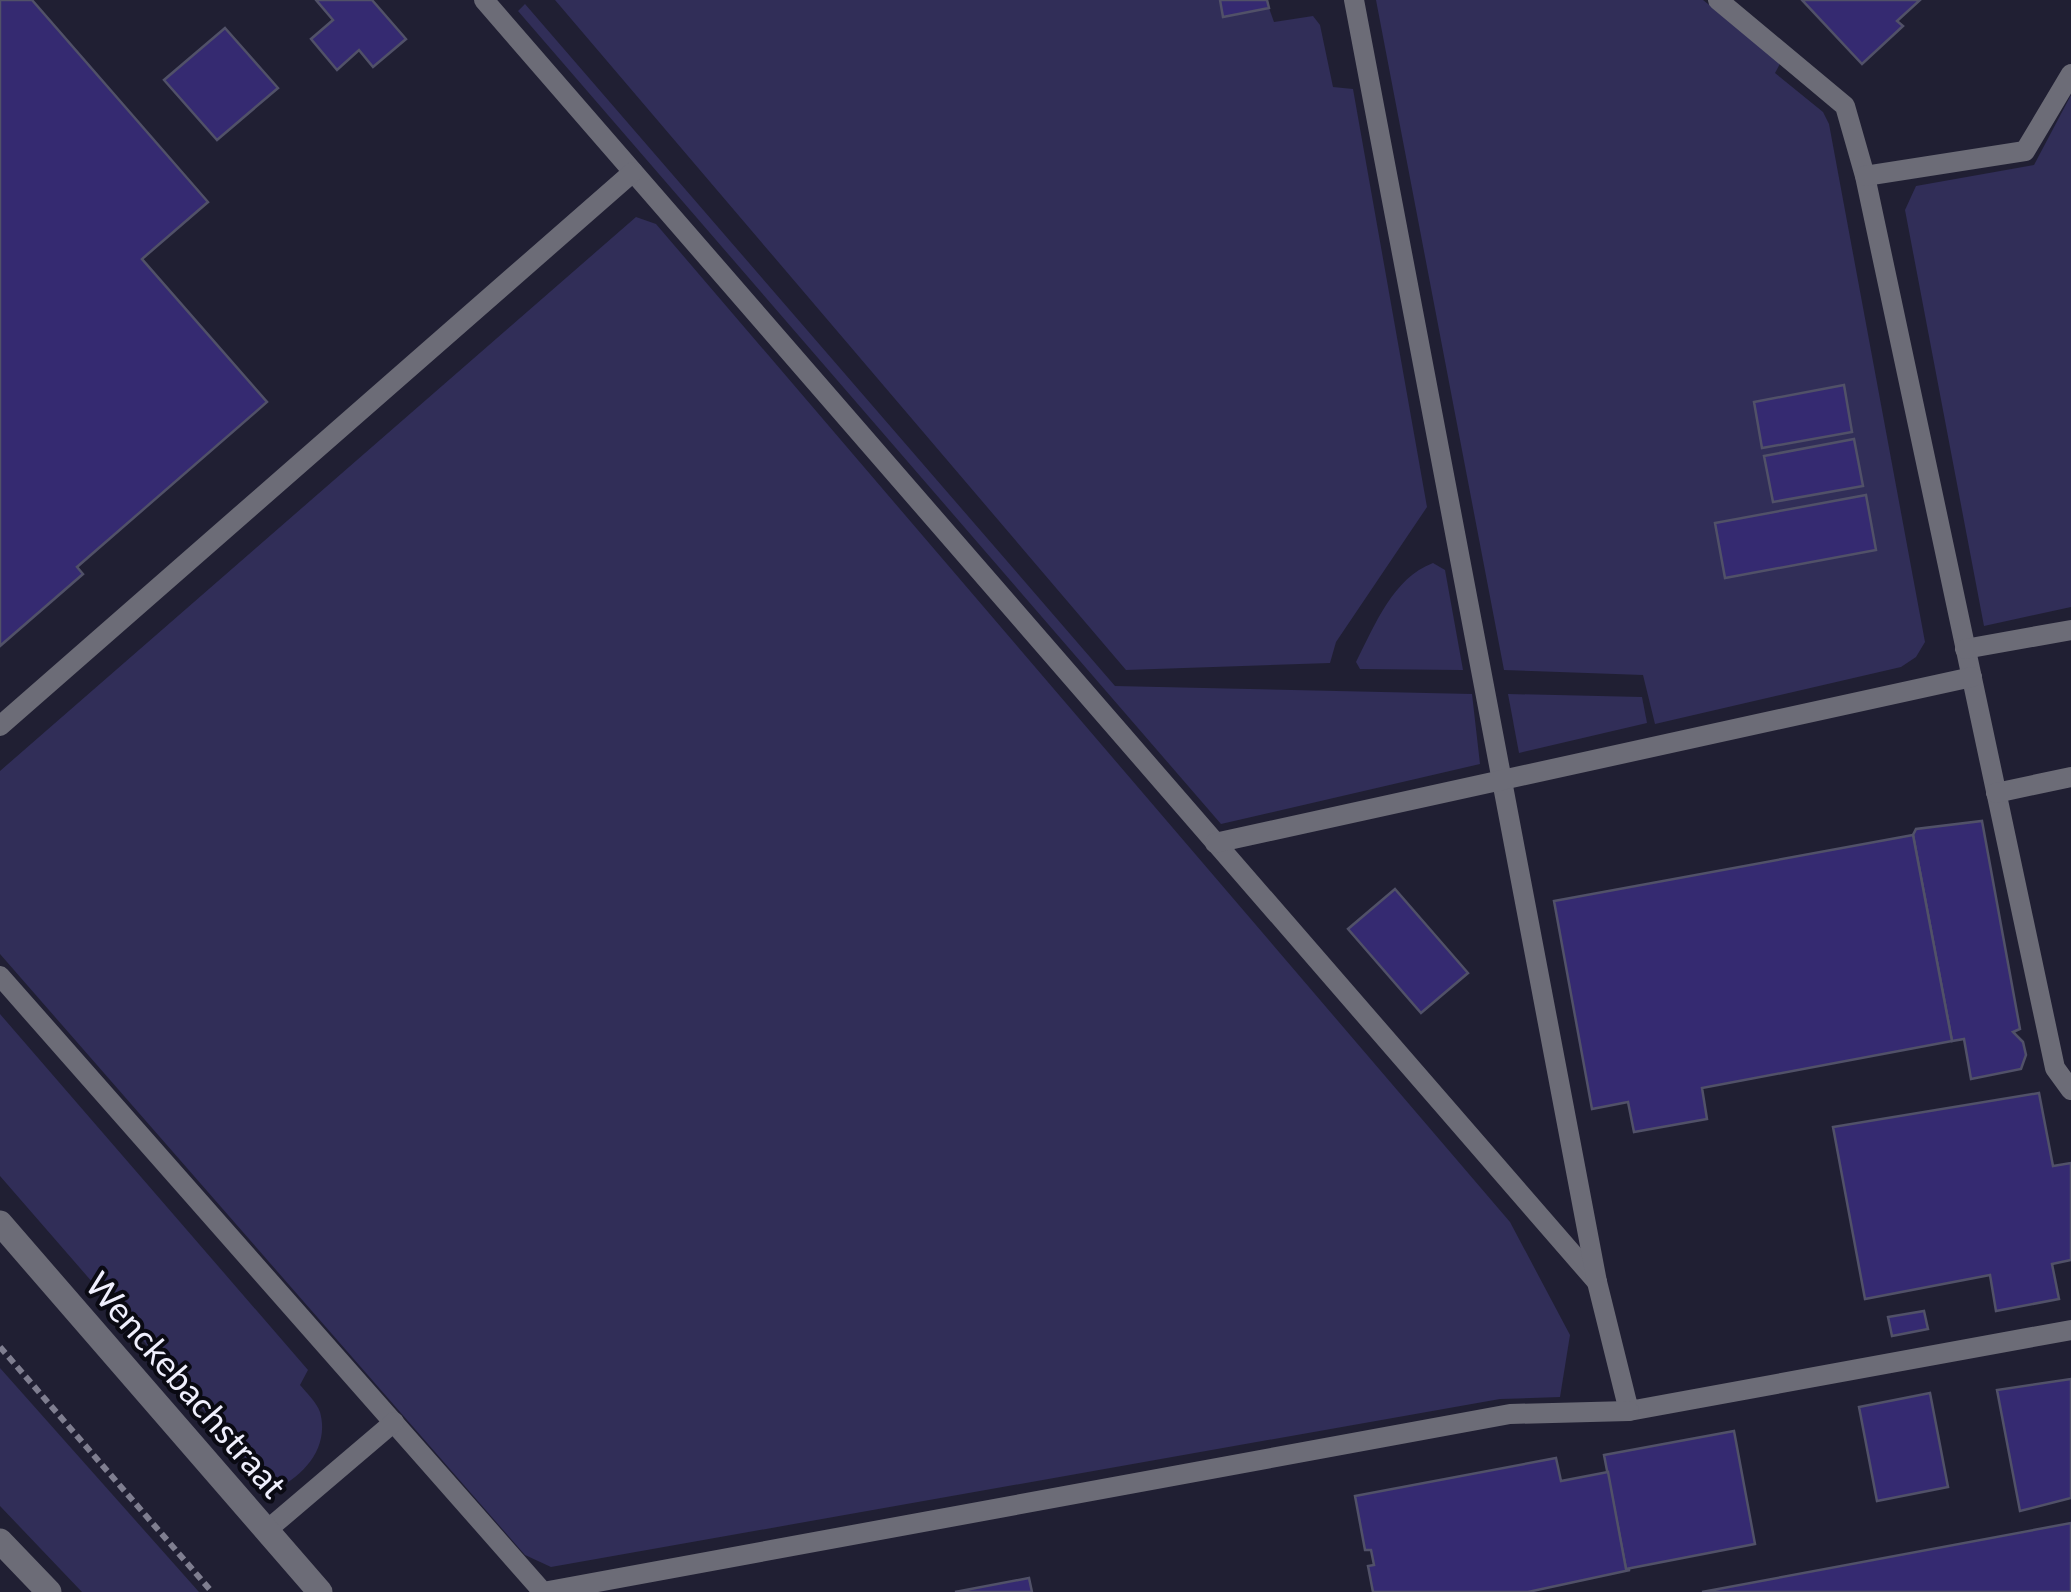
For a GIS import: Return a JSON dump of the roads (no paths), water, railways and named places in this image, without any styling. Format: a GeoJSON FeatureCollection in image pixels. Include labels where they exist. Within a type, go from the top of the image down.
{"type":"FeatureCollection","features":[{"type":"Feature","properties":{"kind":"street","name":"Wenckebachstraat"},"geometry":{"type":"LineString","coordinates":[[0,1223],[320,1592]]}},
{"type":"Feature","properties":{"kind":"street"},"geometry":{"type":"LineString","coordinates":[[0,1542],[49,1592]]}},
{"type":"Feature","properties":{"kind":"lane"},"geometry":{"type":"LineString","coordinates":[[484,0],[1597,1282]]}},
{"type":"Feature","properties":{"kind":"lane"},"geometry":{"type":"LineString","coordinates":[[1354,0],[1597,1282],[1629,1411]]}},
{"type":"Feature","properties":{"kind":"lane"},"geometry":{"type":"LineString","coordinates":[[1718,0],[1845,106],[1865,176],[2055,1068],[2071,1090]]}},
{"type":"Feature","properties":{"kind":"lane"},"geometry":{"type":"LineString","coordinates":[[1865,176],[2025,151],[2071,74]]}},
{"type":"Feature","properties":{"kind":"lane"},"geometry":{"type":"LineString","coordinates":[[0,726],[634,172]]}},
{"type":"Feature","properties":{"kind":"lane"},"geometry":{"type":"LineString","coordinates":[[1966,650],[2071,630]]}},
{"type":"Feature","properties":{"kind":"lane"},"geometry":{"type":"LineString","coordinates":[[1215,843],[1972,678]]}},
{"type":"Feature","properties":{"kind":"lane"},"geometry":{"type":"LineString","coordinates":[[1996,793],[2071,777]]}},
{"type":"Feature","properties":{"kind":"lane"},"geometry":{"type":"LineString","coordinates":[[0,976],[543,1592],[1510,1414],[1629,1411],[2071,1330]]}},
{"type":"Feature","properties":{"kind":"lane"},"geometry":{"type":"LineString","coordinates":[[267,1530],[394,1422]]}}]}
